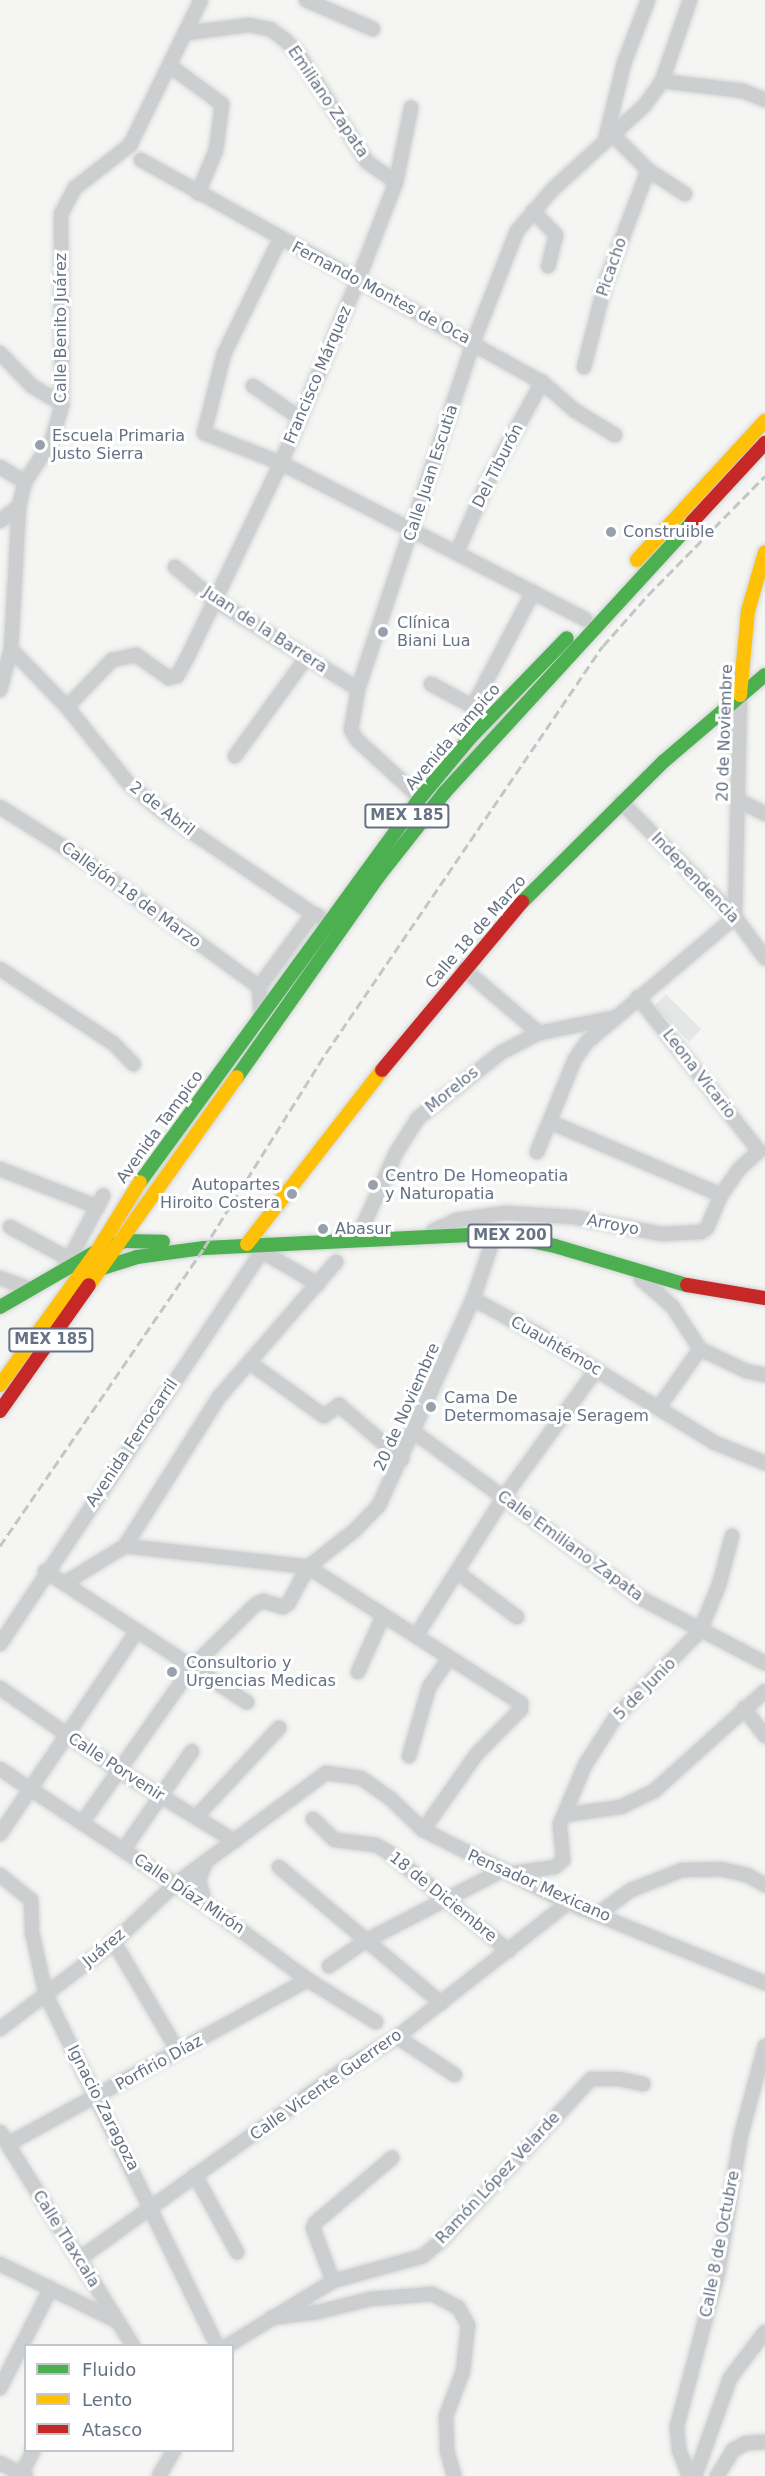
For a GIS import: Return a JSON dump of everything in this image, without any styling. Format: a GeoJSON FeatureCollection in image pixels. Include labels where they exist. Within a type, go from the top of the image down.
{"type":"FeatureCollection","features":[{"type":"Feature","properties":{"kind":"main road","name":"Avenida Tampico"},"geometry":{"type":"LineString","coordinates":[[97,1251],[132,1193],[261,1017],[330,918],[420,798],[490,717],[585,619],[765,421]]}},
{"type":"Feature","properties":{"kind":"main road","name":"Avenida Tampico"},"geometry":{"type":"LineString","coordinates":[[124,1241],[378,877],[432,808],[504,726],[765,443]]}},
{"type":"Feature","properties":{"kind":"main road","name":"20 de Noviembre"},"geometry":{"type":"LineString","coordinates":[[740,695],[748,611],[765,552]]}},
{"type":"Feature","properties":{"kind":"main road","name":"Calle 18 de Marzo"},"geometry":{"type":"LineString","coordinates":[[247,1244],[464,969],[530,893],[621,802],[765,675]]}},
{"type":"Feature","properties":{"kind":"main road","name":"MEX 200"},"geometry":{"type":"LineString","coordinates":[[80,1275],[137,1257],[204,1248],[247,1244],[264,1247],[426,1235],[495,1234],[555,1246],[628,1270],[765,1298]]}},
{"type":"Feature","properties":{"kind":"main road","name":"MEX 200"},"geometry":{"type":"LineString","coordinates":[[97,1251],[124,1241],[204,1248]]}},
{"type":"Feature","properties":{"kind":"main road","name":"MEX 185"},"geometry":{"type":"LineString","coordinates":[[0,1411],[124,1241]]}},
{"type":"Feature","properties":{"kind":"main road","name":"MEX 185"},"geometry":{"type":"LineString","coordinates":[[0,1386],[97,1251]]}},
{"type":"Feature","properties":{"kind":"main road"},"geometry":{"type":"LineString","coordinates":[[0,1307],[67,1263],[97,1251]]}},
{"type":"Feature","properties":{"kind":"main road"},"geometry":{"type":"LineString","coordinates":[[67,1263],[80,1275]]}},
{"type":"Feature","properties":{"kind":"street"},"geometry":{"type":"LineString","coordinates":[[306,0],[373,29]]}},
{"type":"Feature","properties":{"kind":"street"},"geometry":{"type":"LineString","coordinates":[[648,0],[624,63],[610,139],[648,170],[685,194]]}},
{"type":"Feature","properties":{"kind":"street"},"geometry":{"type":"LineString","coordinates":[[690,0],[662,81],[743,91],[765,100]]}},
{"type":"Feature","properties":{"kind":"street","name":"Calle Benito Juárez"},"geometry":{"type":"LineString","coordinates":[[0,690],[11,649],[19,506],[25,482],[52,440],[62,404],[61,214],[75,188],[126,151],[187,33],[196,3]]}},
{"type":"Feature","properties":{"kind":"street","name":"Emiliano Zapata"},"geometry":{"type":"LineString","coordinates":[[187,33],[249,25],[270,29],[297,52],[367,162],[396,182]]}},
{"type":"Feature","properties":{"kind":"street"},"geometry":{"type":"LineString","coordinates":[[170,66],[222,104],[216,150],[198,193]]}},
{"type":"Feature","properties":{"kind":"street","name":"Calle Juan Escutia"},"geometry":{"type":"LineString","coordinates":[[432,808],[357,740],[351,730],[358,689],[414,530],[473,343],[517,231],[533,211],[610,139],[662,81]]}},
{"type":"Feature","properties":{"kind":"street","name":"Francisco Márquez"},"geometry":{"type":"LineString","coordinates":[[67,707],[112,660],[124,655],[146,659],[169,678],[177,676],[281,464],[358,280],[396,182],[411,108]]}},
{"type":"Feature","properties":{"kind":"street","name":"Fernando Montes de Oca"},"geometry":{"type":"LineString","coordinates":[[141,160],[542,382],[574,410],[615,435]]}},
{"type":"Feature","properties":{"kind":"street","name":"Picacho"},"geometry":{"type":"LineString","coordinates":[[584,367],[605,284],[648,170]]}},
{"type":"Feature","properties":{"kind":"street"},"geometry":{"type":"LineString","coordinates":[[533,211],[556,236],[548,266]]}},
{"type":"Feature","properties":{"kind":"street"},"geometry":{"type":"LineString","coordinates":[[280,239],[224,354],[204,433],[281,464],[585,619]]}},
{"type":"Feature","properties":{"kind":"street"},"geometry":{"type":"LineString","coordinates":[[0,352],[32,386],[62,404]]}},
{"type":"Feature","properties":{"kind":"street","name":"Del Tiburón"},"geometry":{"type":"LineString","coordinates":[[457,552],[488,481],[542,382]]}},
{"type":"Feature","properties":{"kind":"street"},"geometry":{"type":"LineString","coordinates":[[253,386],[300,419]]}},
{"type":"Feature","properties":{"kind":"street"},"geometry":{"type":"LineString","coordinates":[[0,467],[25,482]]}},
{"type":"Feature","properties":{"kind":"street"},"geometry":{"type":"LineString","coordinates":[[0,521],[19,506]]}},
{"type":"Feature","properties":{"kind":"street","name":"Juan de la Barrera"},"geometry":{"type":"LineString","coordinates":[[175,567],[216,600],[358,689]]}},
{"type":"Feature","properties":{"kind":"street"},"geometry":{"type":"LineString","coordinates":[[473,706],[533,592]]}},
{"type":"Feature","properties":{"kind":"street","name":"2 de Abril"},"geometry":{"type":"LineString","coordinates":[[11,649],[67,707],[128,783],[165,814],[313,914]]}},
{"type":"Feature","properties":{"kind":"street"},"geometry":{"type":"LineString","coordinates":[[235,756],[306,658]]}},
{"type":"Feature","properties":{"kind":"street"},"geometry":{"type":"LineString","coordinates":[[431,684],[473,706],[504,726]]}},
{"type":"Feature","properties":{"kind":"street","name":"20 de Noviembre"},"geometry":{"type":"LineString","coordinates":[[735,917],[740,801],[740,695]]}},
{"type":"Feature","properties":{"kind":"street"},"geometry":{"type":"LineString","coordinates":[[740,801],[765,814]]}},
{"type":"Feature","properties":{"kind":"street","name":"Independencia"},"geometry":{"type":"LineString","coordinates":[[621,802],[735,917],[765,958]]}},
{"type":"Feature","properties":{"kind":"street","name":"Callejón 18 de Marzo"},"geometry":{"type":"LineString","coordinates":[[0,807],[87,862],[259,987]]}},
{"type":"Feature","properties":{"kind":"street"},"geometry":{"type":"LineString","coordinates":[[261,1017],[259,987],[313,914],[330,918]]}},
{"type":"Feature","properties":{"kind":"street"},"geometry":{"type":"LineString","coordinates":[[537,1152],[575,1059],[613,1018],[735,917]]}},
{"type":"Feature","properties":{"kind":"street"},"geometry":{"type":"LineString","coordinates":[[0,969],[114,1044],[133,1064]]}},
{"type":"Feature","properties":{"kind":"street"},"geometry":{"type":"LineString","coordinates":[[464,969],[539,1033]]}},
{"type":"Feature","properties":{"kind":"street","name":"Leona Vicario"},"geometry":{"type":"LineString","coordinates":[[638,997],[759,1151]]}},
{"type":"Feature","properties":{"kind":"street","name":"Morelos"},"geometry":{"type":"LineString","coordinates":[[357,1239],[396,1153],[418,1118],[502,1052],[539,1033],[613,1018]]}},
{"type":"Feature","properties":{"kind":"street"},"geometry":{"type":"LineString","coordinates":[[550,1122],[721,1195]]}},
{"type":"Feature","properties":{"kind":"street","name":"Arroyo"},"geometry":{"type":"LineString","coordinates":[[426,1235],[457,1220],[505,1213],[573,1217],[662,1234],[701,1232],[710,1224],[721,1195],[739,1169],[759,1151]]}},
{"type":"Feature","properties":{"kind":"street"},"geometry":{"type":"LineString","coordinates":[[0,1169],[100,1202],[67,1263],[10,1227]]}},
{"type":"Feature","properties":{"kind":"street","name":"20 de Noviembre"},"geometry":{"type":"LineString","coordinates":[[82,1823],[192,1666],[255,1605],[263,1601],[283,1607],[288,1604],[308,1567],[355,1530],[379,1505],[402,1459],[473,1299],[495,1234]]}},
{"type":"Feature","properties":{"kind":"street"},"geometry":{"type":"LineString","coordinates":[[264,1247],[318,1284]]}},
{"type":"Feature","properties":{"kind":"street","name":"Avenida Ferrocarril"},"geometry":{"type":"LineString","coordinates":[[0,1644],[45,1570],[264,1247]]}},
{"type":"Feature","properties":{"kind":"street"},"geometry":{"type":"LineString","coordinates":[[65,1583],[124,1546],[219,1397],[336,1262]]}},
{"type":"Feature","properties":{"kind":"street"},"geometry":{"type":"LineString","coordinates":[[628,1270],[664,1298],[700,1349],[746,1371],[765,1375]]}},
{"type":"Feature","properties":{"kind":"street"},"geometry":{"type":"LineString","coordinates":[[0,1278],[27,1288]]}},
{"type":"Feature","properties":{"kind":"street","name":"Cuauhtémoc"},"geometry":{"type":"LineString","coordinates":[[473,1299],[596,1370],[715,1443],[765,1463]]}},
{"type":"Feature","properties":{"kind":"street"},"geometry":{"type":"LineString","coordinates":[[658,1407],[700,1349]]}},
{"type":"Feature","properties":{"kind":"street"},"geometry":{"type":"LineString","coordinates":[[250,1363],[324,1416],[339,1405],[402,1459]]}},
{"type":"Feature","properties":{"kind":"street"},"geometry":{"type":"LineString","coordinates":[[416,1636],[504,1497],[596,1370]]}},
{"type":"Feature","properties":{"kind":"street","name":"Calle Emiliano Zapata"},"geometry":{"type":"LineString","coordinates":[[414,1432],[504,1497],[609,1578],[700,1630],[765,1663]]}},
{"type":"Feature","properties":{"kind":"street","name":"5 de Junio"},"geometry":{"type":"LineString","coordinates":[[508,1871],[560,1865],[563,1860],[558,1834],[585,1765],[615,1718],[700,1630],[719,1585],[732,1536]]}},
{"type":"Feature","properties":{"kind":"street"},"geometry":{"type":"LineString","coordinates":[[124,1546],[308,1567],[416,1636],[448,1660],[521,1703],[521,1708],[476,1755],[423,1830]]}},
{"type":"Feature","properties":{"kind":"street"},"geometry":{"type":"LineString","coordinates":[[45,1570],[247,1702]]}},
{"type":"Feature","properties":{"kind":"street"},"geometry":{"type":"LineString","coordinates":[[457,1572],[517,1617]]}},
{"type":"Feature","properties":{"kind":"street"},"geometry":{"type":"LineString","coordinates":[[358,1672],[383,1616]]}},
{"type":"Feature","properties":{"kind":"street"},"geometry":{"type":"LineString","coordinates":[[0,1834],[137,1631]]}},
{"type":"Feature","properties":{"kind":"street"},"geometry":{"type":"LineString","coordinates":[[409,1756],[429,1687],[448,1660]]}},
{"type":"Feature","properties":{"kind":"street","name":"Calle Porvenir"},"geometry":{"type":"LineString","coordinates":[[0,1688],[118,1770],[235,1840]]}},
{"type":"Feature","properties":{"kind":"street"},"geometry":{"type":"LineString","coordinates":[[564,1815],[621,1807],[647,1795],[765,1691]]}},
{"type":"Feature","properties":{"kind":"street"},"geometry":{"type":"LineString","coordinates":[[744,1708],[765,1736]]}},
{"type":"Feature","properties":{"kind":"street"},"geometry":{"type":"LineString","coordinates":[[196,1817],[279,1728]]}},
{"type":"Feature","properties":{"kind":"street"},"geometry":{"type":"LineString","coordinates":[[124,1849],[192,1751]]}},
{"type":"Feature","properties":{"kind":"street","name":"Calle Díaz Mirón"},"geometry":{"type":"LineString","coordinates":[[0,1769],[205,1904],[308,1980],[376,2022]]}},
{"type":"Feature","properties":{"kind":"street","name":"Pensador Mexicano"},"geometry":{"type":"LineString","coordinates":[[326,1773],[361,1778],[391,1799],[423,1830],[568,1903],[765,1983]]}},
{"type":"Feature","properties":{"kind":"street","name":"Juárez"},"geometry":{"type":"LineString","coordinates":[[0,2029],[114,1942],[174,1885],[326,1773]]}},
{"type":"Feature","properties":{"kind":"street","name":"18 de Diciembre"},"geometry":{"type":"LineString","coordinates":[[313,1819],[335,1840],[376,1845],[388,1852],[509,1951]]}},
{"type":"Feature","properties":{"kind":"street"},"geometry":{"type":"LineString","coordinates":[[205,1864],[199,1880],[205,1904]]}},
{"type":"Feature","properties":{"kind":"street"},"geometry":{"type":"LineString","coordinates":[[279,1867],[441,2003]]}},
{"type":"Feature","properties":{"kind":"street"},"geometry":{"type":"LineString","coordinates":[[598,1914],[631,1890],[682,1870],[721,1869],[747,1875],[765,1885]]}},
{"type":"Feature","properties":{"kind":"street"},"geometry":{"type":"LineString","coordinates":[[329,1966],[367,1940],[444,1900],[508,1871]]}},
{"type":"Feature","properties":{"kind":"street","name":"Ignacio Zaragoza"},"geometry":{"type":"LineString","coordinates":[[0,1875],[31,1900],[32,1932],[46,1995],[152,2206],[216,2344]]}},
{"type":"Feature","properties":{"kind":"street","name":"Calle Vicente Guerrero"},"geometry":{"type":"LineString","coordinates":[[79,2259],[343,2070],[397,2037],[568,1903]]}},
{"type":"Feature","properties":{"kind":"street"},"geometry":{"type":"LineString","coordinates":[[114,1942],[178,2051]]}},
{"type":"Feature","properties":{"kind":"street","name":"Porfirio Díaz"},"geometry":{"type":"LineString","coordinates":[[4,2138],[97,2098],[308,1980]]}},
{"type":"Feature","properties":{"kind":"street"},"geometry":{"type":"LineString","coordinates":[[397,2037],[455,2075]]}},
{"type":"Feature","properties":{"kind":"street","name":"Calle 8 de Octubre"},"geometry":{"type":"LineString","coordinates":[[689,2476],[679,2450],[677,2426],[718,2272],[741,2135],[765,2046]]}},
{"type":"Feature","properties":{"kind":"street","name":"Ramón López Velarde"},"geometry":{"type":"LineString","coordinates":[[230,2344],[266,2319],[333,2281],[423,2256],[441,2241],[591,2079],[619,2079],[643,2084]]}},
{"type":"Feature","properties":{"kind":"street","name":"Calle Tlaxcala"},"geometry":{"type":"LineString","coordinates":[[4,2138],[132,2344]]}},
{"type":"Feature","properties":{"kind":"street"},"geometry":{"type":"LineString","coordinates":[[333,2281],[313,2228],[315,2223],[392,2158]]}},
{"type":"Feature","properties":{"kind":"street"},"geometry":{"type":"LineString","coordinates":[[195,2175],[237,2252]]}},
{"type":"Feature","properties":{"kind":"street"},"geometry":{"type":"LineString","coordinates":[[0,2264],[117,2321]]}},
{"type":"Feature","properties":{"kind":"street"},"geometry":{"type":"LineString","coordinates":[[0,2388],[51,2288]]}},
{"type":"Feature","properties":{"kind":"street","name":"Ramón López Velarde"},"geometry":{"type":"LineString","coordinates":[[266,2319],[318,2312],[370,2299],[432,2294],[458,2307],[468,2325],[463,2371],[446,2416],[447,2451],[454,2476]]}},
{"type":"Feature","properties":{"kind":"street"},"geometry":{"type":"LineString","coordinates":[[695,2476],[730,2378],[765,2332]]}},
{"type":"Feature","properties":{"kind":"street"},"geometry":{"type":"LineString","coordinates":[[717,2476],[733,2450],[746,2443],[765,2442]]}},
{"type":"Feature","properties":{"kind":"street"},"geometry":{"type":"LineString","coordinates":[[0,2463],[24,2475],[34,2452]]}},
{"type":"Feature","properties":{"kind":"street"},"geometry":{"type":"LineString","coordinates":[[159,2476],[173,2452]]}},
{"type":"Feature","properties":{"kind":"shaded area"},"geometry":{"type":"Polygon","coordinates":[[[666,994],[701,1029],[689,1042],[654,1006],[666,994]]]}},
{"type":"Feature","properties":{"kind":"railway"},"geometry":{"type":"LineString","coordinates":[[0,1546],[204,1248],[326,1053],[603,646],[648,595],[765,476]]}},
{"type":"Feature","properties":{"kind":"traffic: fast"},"geometry":{"type":"LineString","coordinates":[[237,1077],[378,877],[444,793],[692,522]]}},
{"type":"Feature","properties":{"kind":"traffic: fast"},"geometry":{"type":"LineString","coordinates":[[140,1182],[420,798],[470,738],[567,638]]}},
{"type":"Feature","properties":{"kind":"traffic: fast"},"geometry":{"type":"LineString","coordinates":[[522,902],[663,762],[765,675]]}},
{"type":"Feature","properties":{"kind":"traffic: fast"},"geometry":{"type":"LineString","coordinates":[[80,1275],[137,1257],[204,1248],[495,1234],[555,1246],[687,1285]]}},
{"type":"Feature","properties":{"kind":"traffic: fast"},"geometry":{"type":"LineString","coordinates":[[97,1251],[124,1241],[163,1242]]}},
{"type":"Feature","properties":{"kind":"traffic: fast"},"geometry":{"type":"LineString","coordinates":[[0,1307],[97,1251]]}},
{"type":"Feature","properties":{"kind":"traffic: slow"},"geometry":{"type":"LineString","coordinates":[[637,560],[765,421]]}},
{"type":"Feature","properties":{"kind":"traffic: slow"},"geometry":{"type":"LineString","coordinates":[[740,695],[748,611],[765,552]]}},
{"type":"Feature","properties":{"kind":"traffic: slow"},"geometry":{"type":"LineString","coordinates":[[247,1244],[382,1070]]}},
{"type":"Feature","properties":{"kind":"traffic: slow"},"geometry":{"type":"LineString","coordinates":[[89,1285],[237,1077]]}},
{"type":"Feature","properties":{"kind":"traffic: slow"},"geometry":{"type":"LineString","coordinates":[[0,1385],[97,1251],[140,1182]]}},
{"type":"Feature","properties":{"kind":"traffic: jam"},"geometry":{"type":"LineString","coordinates":[[692,522],[765,443]]}},
{"type":"Feature","properties":{"kind":"traffic: jam"},"geometry":{"type":"LineString","coordinates":[[382,1070],[522,902]]}},
{"type":"Feature","properties":{"kind":"traffic: jam"},"geometry":{"type":"LineString","coordinates":[[0,1411],[89,1285]]}},
{"type":"Feature","properties":{"kind":"traffic: jam"},"geometry":{"type":"LineString","coordinates":[[687,1285],[765,1298]]}},
{"type":"Feature","properties":{"kind":"place","name":"Escuela Primaria Justo Sierra"},"geometry":{"type":"Point","coordinates":[40,445]}},
{"type":"Feature","properties":{"kind":"place","name":"Construible"},"geometry":{"type":"Point","coordinates":[611,532]}},
{"type":"Feature","properties":{"kind":"place","name":"Clínica Biani Lua"},"geometry":{"type":"Point","coordinates":[383,632]}},
{"type":"Feature","properties":{"kind":"place","name":"Centro De Homeopatia y Naturopatia"},"geometry":{"type":"Point","coordinates":[373,1185]}},
{"type":"Feature","properties":{"kind":"place","name":"Autopartes Hiroito Costera"},"geometry":{"type":"Point","coordinates":[292,1194]}},
{"type":"Feature","properties":{"kind":"place","name":"Abasur"},"geometry":{"type":"Point","coordinates":[323,1229]}},
{"type":"Feature","properties":{"kind":"place","name":"Cama De Determomasaje Seragem"},"geometry":{"type":"Point","coordinates":[431,1407]}},
{"type":"Feature","properties":{"kind":"place","name":"Consultorio y Urgencias Medicas"},"geometry":{"type":"Point","coordinates":[172,1672]}}]}
